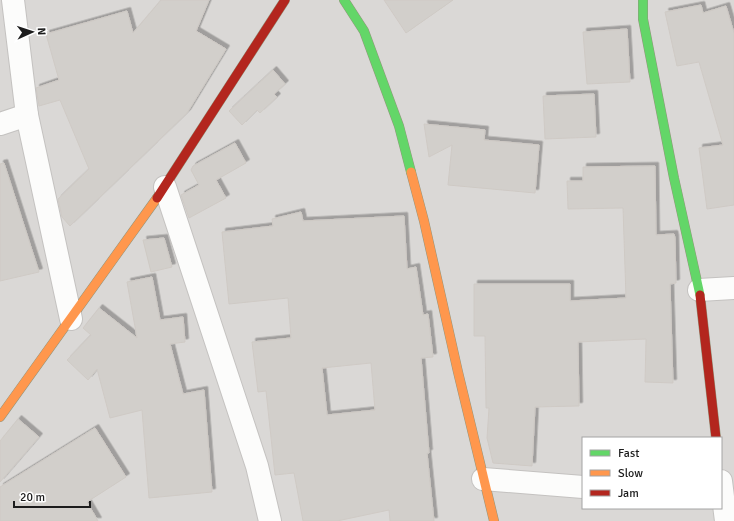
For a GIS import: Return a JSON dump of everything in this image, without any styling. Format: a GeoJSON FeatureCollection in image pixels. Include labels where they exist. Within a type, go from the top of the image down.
{"type":"FeatureCollection","features":[{"type":"Feature","properties":{"kind":"street"},"geometry":{"type":"LineString","coordinates":[[13,0],[27,115],[71,319]]}},
{"type":"Feature","properties":{"kind":"street"},"geometry":{"type":"LineString","coordinates":[[0,416],[165,187],[285,0]]}},
{"type":"Feature","properties":{"kind":"street"},"geometry":{"type":"LineString","coordinates":[[344,0],[364,31],[399,126],[424,220],[458,372],[494,521]]}},
{"type":"Feature","properties":{"kind":"street"},"geometry":{"type":"LineString","coordinates":[[643,0],[643,19],[674,178],[699,290],[716,437]]}},
{"type":"Feature","properties":{"kind":"street"},"geometry":{"type":"LineString","coordinates":[[0,124],[27,115]]}},
{"type":"Feature","properties":{"kind":"street"},"geometry":{"type":"LineString","coordinates":[[165,187],[257,466],[270,521]]}},
{"type":"Feature","properties":{"kind":"street"},"geometry":{"type":"LineString","coordinates":[[699,290],[734,288]]}},
{"type":"Feature","properties":{"kind":"street"},"geometry":{"type":"LineString","coordinates":[[483,479],[582,486]]}},
{"type":"Feature","properties":{"kind":"street"},"geometry":{"type":"LineString","coordinates":[[725,494],[726,521]]}},
{"type":"Feature","properties":{"kind":"shaded area"},"geometry":{"type":"Polygon","coordinates":[[[0,0],[734,0],[734,521],[0,521],[0,0]]]}},
{"type":"Feature","properties":{"kind":"building"},"geometry":{"type":"Polygon","coordinates":[[[161,0],[209,0],[196,31],[226,49],[187,113],[70,226],[62,217],[58,199],[89,169],[60,100],[39,106],[36,88],[59,80],[46,34],[127,11],[133,33],[161,0]]]}},
{"type":"Feature","properties":{"kind":"building"},"geometry":{"type":"Polygon","coordinates":[[[384,0],[453,0],[406,33],[384,0]]]}},
{"type":"Feature","properties":{"kind":"building"},"geometry":{"type":"Polygon","coordinates":[[[701,5],[703,13],[726,6],[734,33],[734,205],[707,209],[699,148],[723,145],[699,62],[677,66],[665,12],[701,5]]]}},
{"type":"Feature","properties":{"kind":"building"},"geometry":{"type":"Polygon","coordinates":[[[627,29],[630,82],[587,84],[583,32],[627,29]]]}},
{"type":"Feature","properties":{"kind":"building"},"geometry":{"type":"Polygon","coordinates":[[[273,70],[285,84],[274,94],[277,97],[260,113],[257,110],[242,125],[229,111],[273,70]]]}},
{"type":"Feature","properties":{"kind":"building"},"geometry":{"type":"Polygon","coordinates":[[[594,94],[596,137],[545,139],[543,96],[594,94]]]}},
{"type":"Feature","properties":{"kind":"building"},"geometry":{"type":"Polygon","coordinates":[[[424,124],[485,130],[484,140],[539,145],[535,193],[448,185],[452,145],[429,157],[424,124]]]}},
{"type":"Feature","properties":{"kind":"building"},"geometry":{"type":"Polygon","coordinates":[[[235,143],[246,163],[216,180],[226,198],[189,218],[181,195],[199,185],[191,170],[193,166],[235,143]]]}},
{"type":"Feature","properties":{"kind":"building"},"geometry":{"type":"Polygon","coordinates":[[[4,163],[39,272],[0,281],[0,164],[4,163]]]}},
{"type":"Feature","properties":{"kind":"building"},"geometry":{"type":"Polygon","coordinates":[[[655,166],[656,235],[674,234],[675,238],[676,283],[670,284],[673,383],[645,382],[646,339],[578,342],[579,406],[535,407],[532,466],[493,463],[487,438],[489,408],[486,408],[485,336],[474,336],[474,284],[570,284],[570,301],[626,298],[623,208],[568,209],[567,181],[583,181],[583,167],[655,166]]]}},
{"type":"Feature","properties":{"kind":"building"},"geometry":{"type":"Polygon","coordinates":[[[301,212],[303,221],[404,216],[407,269],[416,267],[423,315],[428,314],[433,357],[421,358],[429,453],[427,453],[434,521],[390,521],[389,510],[337,521],[303,521],[294,473],[275,475],[266,391],[258,392],[252,342],[291,338],[288,298],[229,304],[222,232],[273,226],[272,219],[301,212]],[[371,363],[322,368],[327,415],[375,410],[371,363]]]}},
{"type":"Feature","properties":{"kind":"building"},"geometry":{"type":"Polygon","coordinates":[[[164,238],[172,267],[151,272],[143,240],[164,238]]]}},
{"type":"Feature","properties":{"kind":"building"},"geometry":{"type":"Polygon","coordinates":[[[152,277],[160,320],[183,317],[185,342],[170,344],[183,394],[204,390],[212,492],[149,498],[142,410],[110,418],[97,369],[88,380],[67,360],[91,335],[83,328],[99,308],[137,338],[127,282],[152,277]]]}},
{"type":"Feature","properties":{"kind":"building"},"geometry":{"type":"Polygon","coordinates":[[[18,419],[39,437],[0,482],[0,441],[18,419]]]}},
{"type":"Feature","properties":{"kind":"building"},"geometry":{"type":"Polygon","coordinates":[[[95,428],[126,477],[87,502],[98,521],[0,521],[0,487],[95,428]]]}},
{"type":"Feature","properties":{"kind":"traffic: fast"},"geometry":{"type":"LineString","coordinates":[[344,0],[364,31],[399,126],[411,172]]}},
{"type":"Feature","properties":{"kind":"traffic: fast"},"geometry":{"type":"LineString","coordinates":[[643,0],[643,19],[674,178],[700,295]]}},
{"type":"Feature","properties":{"kind":"traffic: slow"},"geometry":{"type":"LineString","coordinates":[[411,172],[424,221],[458,372],[494,521]]}},
{"type":"Feature","properties":{"kind":"traffic: slow"},"geometry":{"type":"LineString","coordinates":[[0,417],[157,198]]}},
{"type":"Feature","properties":{"kind":"traffic: jam"},"geometry":{"type":"LineString","coordinates":[[157,198],[285,0]]}},
{"type":"Feature","properties":{"kind":"traffic: jam"},"geometry":{"type":"LineString","coordinates":[[700,295],[716,437]]}}]}
